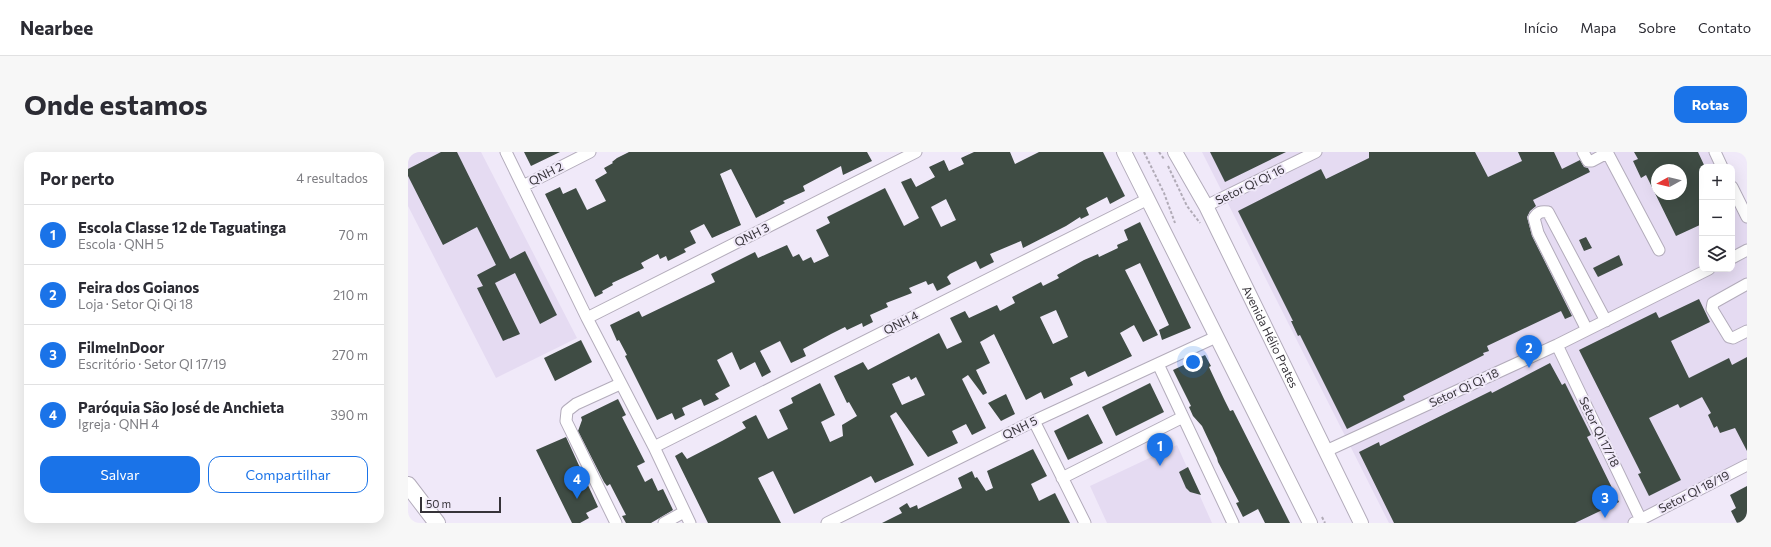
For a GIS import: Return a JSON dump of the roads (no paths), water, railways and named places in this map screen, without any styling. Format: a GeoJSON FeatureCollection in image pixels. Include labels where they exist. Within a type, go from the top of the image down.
{"type":"FeatureCollection","features":[{"type":"Feature","properties":{"kind":"highway"},"geometry":{"type":"LineString","coordinates":[[408,485],[437,523]]}},
{"type":"Feature","properties":{"kind":"main road"},"geometry":{"type":"LineString","coordinates":[[1124,152],[1310,523]]}},
{"type":"Feature","properties":{"kind":"main road","name":"Avenida Hélio Prates"},"geometry":{"type":"LineString","coordinates":[[1175,152],[1206,206],[1361,523]]}},
{"type":"Feature","properties":{"kind":"street"},"geometry":{"type":"LineString","coordinates":[[506,152],[620,384],[654,447],[690,523]]}},
{"type":"Feature","properties":{"kind":"street","name":"QNH 2"},"geometry":{"type":"LineString","coordinates":[[523,186],[590,152]]}},
{"type":"Feature","properties":{"kind":"street","name":"QNH 3"},"geometry":{"type":"LineString","coordinates":[[587,318],[916,152]]}},
{"type":"Feature","properties":{"kind":"street","name":"Setor Qi Qi 16"},"geometry":{"type":"LineString","coordinates":[[1206,206],[1316,152]]}},
{"type":"Feature","properties":{"kind":"street"},"geometry":{"type":"LineString","coordinates":[[1583,152],[1588,161],[1592,161],[1607,152],[1659,250]]}},
{"type":"Feature","properties":{"kind":"street"},"geometry":{"type":"LineString","coordinates":[[1715,152],[1721,164]]}},
{"type":"Feature","properties":{"kind":"street"},"geometry":{"type":"LineString","coordinates":[[1735,193],[1747,216]]}},
{"type":"Feature","properties":{"kind":"street","name":"QNH 4"},"geometry":{"type":"LineString","coordinates":[[654,447],[1148,199]]}},
{"type":"Feature","properties":{"kind":"street"},"geometry":{"type":"LineString","coordinates":[[1587,330],[1538,233],[1534,218],[1538,213],[1548,212],[1606,321]]}},
{"type":"Feature","properties":{"kind":"street"},"geometry":{"type":"LineString","coordinates":[[1735,256],[1747,250]]}},
{"type":"Feature","properties":{"kind":"street","name":"Setor Qi Qi 18"},"geometry":{"type":"LineString","coordinates":[[1326,451],[1557,345],[1703,272]]}},
{"type":"Feature","properties":{"kind":"street"},"geometry":{"type":"LineString","coordinates":[[1747,284],[1714,303],[1712,309],[1729,337],[1733,338],[1747,331]]}},
{"type":"Feature","properties":{"kind":"street","name":"QNH 5"},"geometry":{"type":"LineString","coordinates":[[827,523],[1034,421],[1216,337]]}},
{"type":"Feature","properties":{"kind":"street","name":"Setor QI 17/18"},"geometry":{"type":"LineString","coordinates":[[1557,345],[1637,521]]}},
{"type":"Feature","properties":{"kind":"street"},"geometry":{"type":"LineString","coordinates":[[1158,364],[1233,523]]}},
{"type":"Feature","properties":{"kind":"street"},"geometry":{"type":"LineString","coordinates":[[616,523],[566,421],[567,411],[576,404],[620,384]]}},
{"type":"Feature","properties":{"kind":"street"},"geometry":{"type":"LineString","coordinates":[[1062,478],[1183,417]]}},
{"type":"Feature","properties":{"kind":"street"},"geometry":{"type":"LineString","coordinates":[[1034,421],[1085,523]]}},
{"type":"Feature","properties":{"kind":"street","name":"Setor QI 18/19"},"geometry":{"type":"LineString","coordinates":[[1637,521],[1747,465]]}},
{"type":"Feature","properties":{"kind":"street"},"geometry":{"type":"LineString","coordinates":[[664,523],[684,512]]}},
{"type":"Feature","properties":{"kind":"place","name":"Feira dos Goianos"},"geometry":{"type":"Point","coordinates":[1529,368]}},
{"type":"Feature","properties":{"kind":"place","name":"Escola Classe 12 de Taguatinga"},"geometry":{"type":"Point","coordinates":[1160,466]}},
{"type":"Feature","properties":{"kind":"place","name":"Paróquia São José de Anchieta"},"geometry":{"type":"Point","coordinates":[577,499]}},
{"type":"Feature","properties":{"kind":"place","name":"FilmeInDoor"},"geometry":{"type":"Point","coordinates":[1605,518]}}]}
